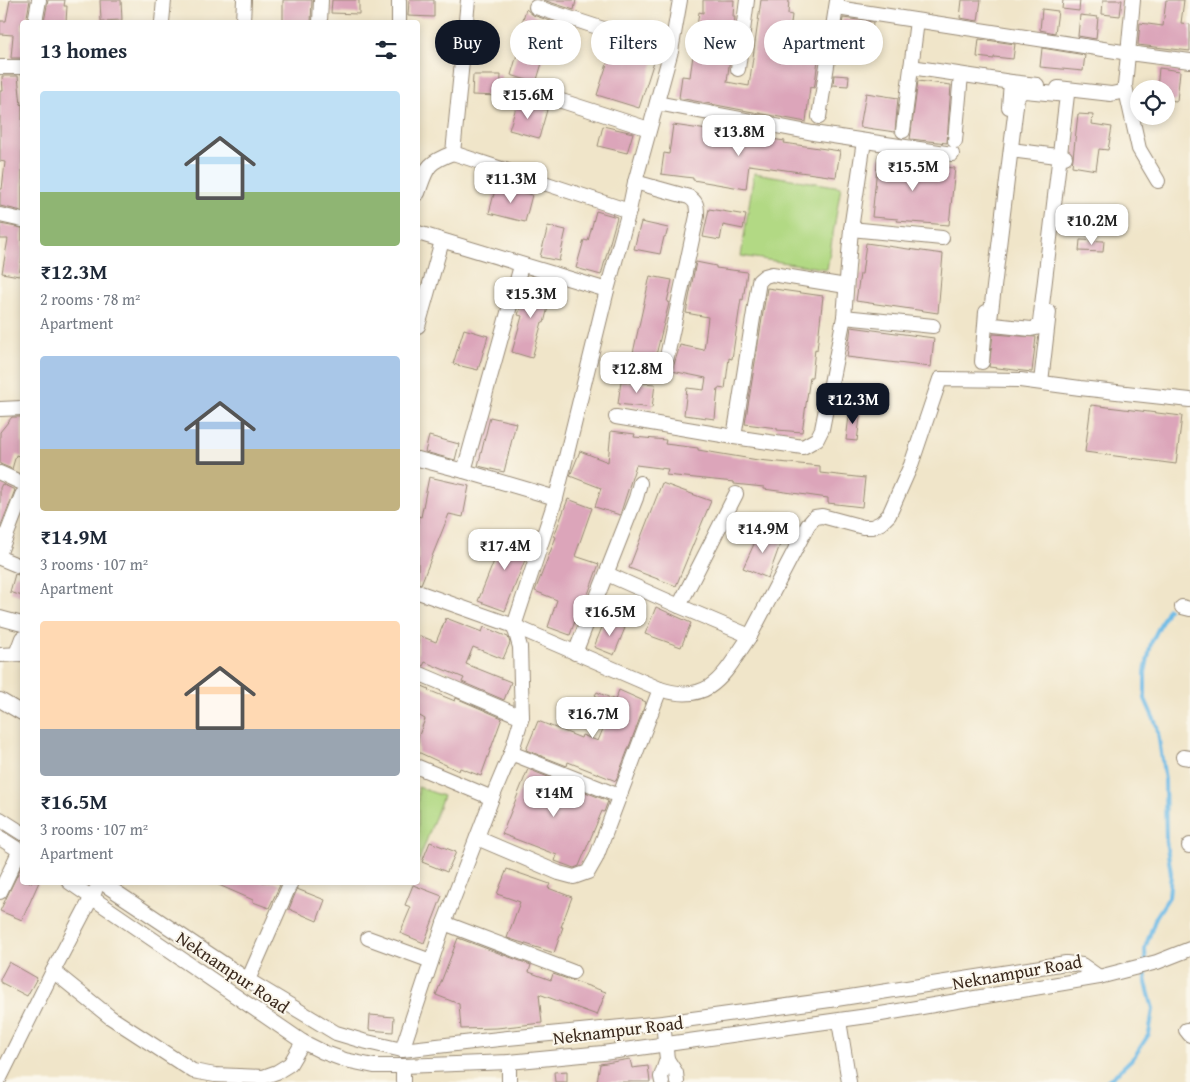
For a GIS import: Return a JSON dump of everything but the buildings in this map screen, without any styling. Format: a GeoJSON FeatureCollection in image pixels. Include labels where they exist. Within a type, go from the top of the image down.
{"type":"FeatureCollection","features":[{"type":"Feature","properties":{"kind":"street"},"geometry":{"type":"LineString","coordinates":[[35,20],[39,0]]}},
{"type":"Feature","properties":{"kind":"street"},"geometry":{"type":"LineString","coordinates":[[162,20],[164,0]]}},
{"type":"Feature","properties":{"kind":"street"},"geometry":{"type":"LineString","coordinates":[[243,20],[244,0]]}},
{"type":"Feature","properties":{"kind":"street"},"geometry":{"type":"LineString","coordinates":[[320,20],[321,0]]}},
{"type":"Feature","properties":{"kind":"street"},"geometry":{"type":"LineString","coordinates":[[399,0],[399,20]]}},
{"type":"Feature","properties":{"kind":"street"},"geometry":{"type":"LineString","coordinates":[[453,152],[468,0]]}},
{"type":"Feature","properties":{"kind":"street"},"geometry":{"type":"LineString","coordinates":[[675,28],[680,0]]}},
{"type":"Feature","properties":{"kind":"street"},"geometry":{"type":"LineString","coordinates":[[738,69],[747,0]]}},
{"type":"Feature","properties":{"kind":"street"},"geometry":{"type":"LineString","coordinates":[[1132,0],[1125,86],[1139,149],[1158,181]]}},
{"type":"Feature","properties":{"kind":"street"},"geometry":{"type":"LineString","coordinates":[[819,117],[837,4],[917,21],[1190,61]]}},
{"type":"Feature","properties":{"kind":"street"},"geometry":{"type":"LineString","coordinates":[[536,7],[591,25]]}},
{"type":"Feature","properties":{"kind":"street"},"geometry":{"type":"LineString","coordinates":[[904,131],[917,21]]}},
{"type":"Feature","properties":{"kind":"street"},"geometry":{"type":"LineString","coordinates":[[402,1050],[444,923],[511,753],[522,717],[520,647],[514,626],[556,498],[607,290],[629,211],[634,182],[667,65]]}},
{"type":"Feature","properties":{"kind":"street"},"geometry":{"type":"LineString","coordinates":[[0,67],[20,67]]}},
{"type":"Feature","properties":{"kind":"street"},"geometry":{"type":"LineString","coordinates":[[912,68],[1011,82],[1071,94]]}},
{"type":"Feature","properties":{"kind":"street"},"geometry":{"type":"LineString","coordinates":[[657,102],[864,141],[954,147],[961,75]]}},
{"type":"Feature","properties":{"kind":"street"},"geometry":{"type":"LineString","coordinates":[[982,362],[1011,82]]}},
{"type":"Feature","properties":{"kind":"street"},"geometry":{"type":"LineString","coordinates":[[1071,94],[1055,219],[1038,325],[1036,328],[1031,329],[994,325],[990,320],[1018,94],[1024,91],[1112,94],[1121,92],[1125,86]]}},
{"type":"Feature","properties":{"kind":"street"},"geometry":{"type":"LineString","coordinates":[[518,87],[649,129]]}},
{"type":"Feature","properties":{"kind":"street"},"geometry":{"type":"LineString","coordinates":[[616,417],[803,447],[817,439],[822,429],[844,317],[851,229],[864,141]]}},
{"type":"Feature","properties":{"kind":"street"},"geometry":{"type":"LineString","coordinates":[[1011,150],[1063,157]]}},
{"type":"Feature","properties":{"kind":"street"},"geometry":{"type":"LineString","coordinates":[[420,187],[427,167],[438,158],[453,152],[629,211]]}},
{"type":"Feature","properties":{"kind":"street"},"geometry":{"type":"LineString","coordinates":[[634,182],[689,197],[695,201],[697,207],[666,362]]}},
{"type":"Feature","properties":{"kind":"street"},"geometry":{"type":"LineString","coordinates":[[0,215],[20,220]]}},
{"type":"Feature","properties":{"kind":"street"},"geometry":{"type":"LineString","coordinates":[[1041,382],[1055,219]]}},
{"type":"Feature","properties":{"kind":"street"},"geometry":{"type":"LineString","coordinates":[[851,229],[942,238]]}},
{"type":"Feature","properties":{"kind":"street"},"geometry":{"type":"LineString","coordinates":[[420,234],[521,266],[607,290]]}},
{"type":"Feature","properties":{"kind":"street"},"geometry":{"type":"LineString","coordinates":[[420,316],[442,241]]}},
{"type":"Feature","properties":{"kind":"street"},"geometry":{"type":"LineString","coordinates":[[464,471],[521,266]]}},
{"type":"Feature","properties":{"kind":"street"},"geometry":{"type":"LineString","coordinates":[[734,437],[760,282],[765,276],[772,274],[846,286]]}},
{"type":"Feature","properties":{"kind":"street"},"geometry":{"type":"LineString","coordinates":[[844,317],[933,326]]}},
{"type":"Feature","properties":{"kind":"street"},"geometry":{"type":"LineString","coordinates":[[420,593],[514,626],[660,689],[672,693],[688,694],[710,688],[722,677],[750,636],[808,525],[815,517],[822,516],[863,527],[872,527],[881,523],[889,516],[911,466],[940,379],[1020,380],[1190,400]]}},
{"type":"Feature","properties":{"kind":"street"},"geometry":{"type":"LineString","coordinates":[[0,409],[20,408]]}},
{"type":"Feature","properties":{"kind":"street"},"geometry":{"type":"LineString","coordinates":[[420,460],[556,498]]}},
{"type":"Feature","properties":{"kind":"street"},"geometry":{"type":"LineString","coordinates":[[0,473],[20,482]]}},
{"type":"Feature","properties":{"kind":"street"},"geometry":{"type":"LineString","coordinates":[[575,653],[607,574],[640,483]]}},
{"type":"Feature","properties":{"kind":"street"},"geometry":{"type":"LineString","coordinates":[[679,606],[736,494]]}},
{"type":"Feature","properties":{"kind":"street"},"geometry":{"type":"LineString","coordinates":[[0,552],[20,499]]}},
{"type":"Feature","properties":{"kind":"street"},"geometry":{"type":"LineString","coordinates":[[0,558],[20,566]]}},
{"type":"Feature","properties":{"kind":"street"},"geometry":{"type":"LineString","coordinates":[[607,574],[750,636]]}},
{"type":"Feature","properties":{"kind":"street"},"geometry":{"type":"LineString","coordinates":[[0,618],[20,623]]}},
{"type":"Feature","properties":{"kind":"street"},"geometry":{"type":"LineString","coordinates":[[0,655],[19,654]]}},
{"type":"Feature","properties":{"kind":"street"},"geometry":{"type":"LineString","coordinates":[[420,674],[522,717]]}},
{"type":"Feature","properties":{"kind":"street"},"geometry":{"type":"LineString","coordinates":[[477,838],[574,877],[588,872],[660,689]]}},
{"type":"Feature","properties":{"kind":"street"},"geometry":{"type":"LineString","coordinates":[[0,700],[20,712]]}},
{"type":"Feature","properties":{"kind":"street"},"geometry":{"type":"LineString","coordinates":[[511,753],[619,796]]}},
{"type":"Feature","properties":{"kind":"street"},"geometry":{"type":"LineString","coordinates":[[420,768],[492,798]]}},
{"type":"Feature","properties":{"kind":"street"},"geometry":{"type":"LineString","coordinates":[[0,819],[20,831]]}},
{"type":"Feature","properties":{"kind":"street"},"geometry":{"type":"LineString","coordinates":[[0,838],[20,850]]}},
{"type":"Feature","properties":{"kind":"street"},"geometry":{"type":"LineString","coordinates":[[0,892],[20,853]]}},
{"type":"Feature","properties":{"kind":"street"},"geometry":{"type":"LineString","coordinates":[[73,885],[91,898]]}},
{"type":"Feature","properties":{"kind":"street"},"geometry":{"type":"LineString","coordinates":[[0,1078],[52,972],[98,885]]}},
{"type":"Feature","properties":{"kind":"street","name":"Neknampur Road"},"geometry":{"type":"LineString","coordinates":[[105,885],[248,980],[336,1033],[402,1050],[663,1023],[1066,963],[1082,965],[1099,977]]}},
{"type":"Feature","properties":{"kind":"street"},"geometry":{"type":"LineString","coordinates":[[248,980],[290,885]]}},
{"type":"Feature","properties":{"kind":"street","name":"Neknampur Road"},"geometry":{"type":"LineString","coordinates":[[91,898],[303,1042],[345,1060],[374,1066],[509,1062],[603,1053],[665,1043],[839,1021],[1099,977]]}},
{"type":"Feature","properties":{"kind":"street"},"geometry":{"type":"LineString","coordinates":[[444,923],[573,972]]}},
{"type":"Feature","properties":{"kind":"street"},"geometry":{"type":"LineString","coordinates":[[368,938],[431,961]]}},
{"type":"Feature","properties":{"kind":"street"},"geometry":{"type":"LineString","coordinates":[[1099,977],[1157,962],[1190,950]]}},
{"type":"Feature","properties":{"kind":"street"},"geometry":{"type":"LineString","coordinates":[[52,972],[110,1017],[193,1071],[215,1075],[263,1077],[277,1072],[290,1064],[303,1042]]}},
{"type":"Feature","properties":{"kind":"street"},"geometry":{"type":"LineString","coordinates":[[871,993],[875,1015]]}},
{"type":"Feature","properties":{"kind":"street"},"geometry":{"type":"LineString","coordinates":[[839,1021],[850,1082]]}},
{"type":"Feature","properties":{"kind":"street"},"geometry":{"type":"LineString","coordinates":[[662,1082],[661,1077],[667,1059],[663,1023]]}},
{"type":"Feature","properties":{"kind":"street"},"geometry":{"type":"LineString","coordinates":[[667,1059],[676,1073],[677,1082]]}},
{"type":"Feature","properties":{"kind":"street"},"geometry":{"type":"LineString","coordinates":[[509,1062],[509,1082]]}},
{"type":"Feature","properties":{"kind":"street"},"geometry":{"type":"LineString","coordinates":[[403,1066],[403,1082]]}},
{"type":"Feature","properties":{"kind":"green space"},"geometry":{"type":"Polygon","coordinates":[[[754,173],[841,187],[827,269],[741,256],[754,173]]]}},
{"type":"Feature","properties":{"kind":"green space"},"geometry":{"type":"Polygon","coordinates":[[[420,788],[443,796],[420,858],[420,788]]]}},
{"type":"Feature","properties":{"kind":"waterway"},"geometry":{"type":"LineString","coordinates":[[1105,1082],[1134,1057],[1149,1034],[1153,1009],[1146,983],[1145,948],[1156,917],[1169,897],[1171,873],[1166,841],[1165,780],[1157,726],[1145,699],[1145,672],[1151,643],[1168,609]]}}]}
